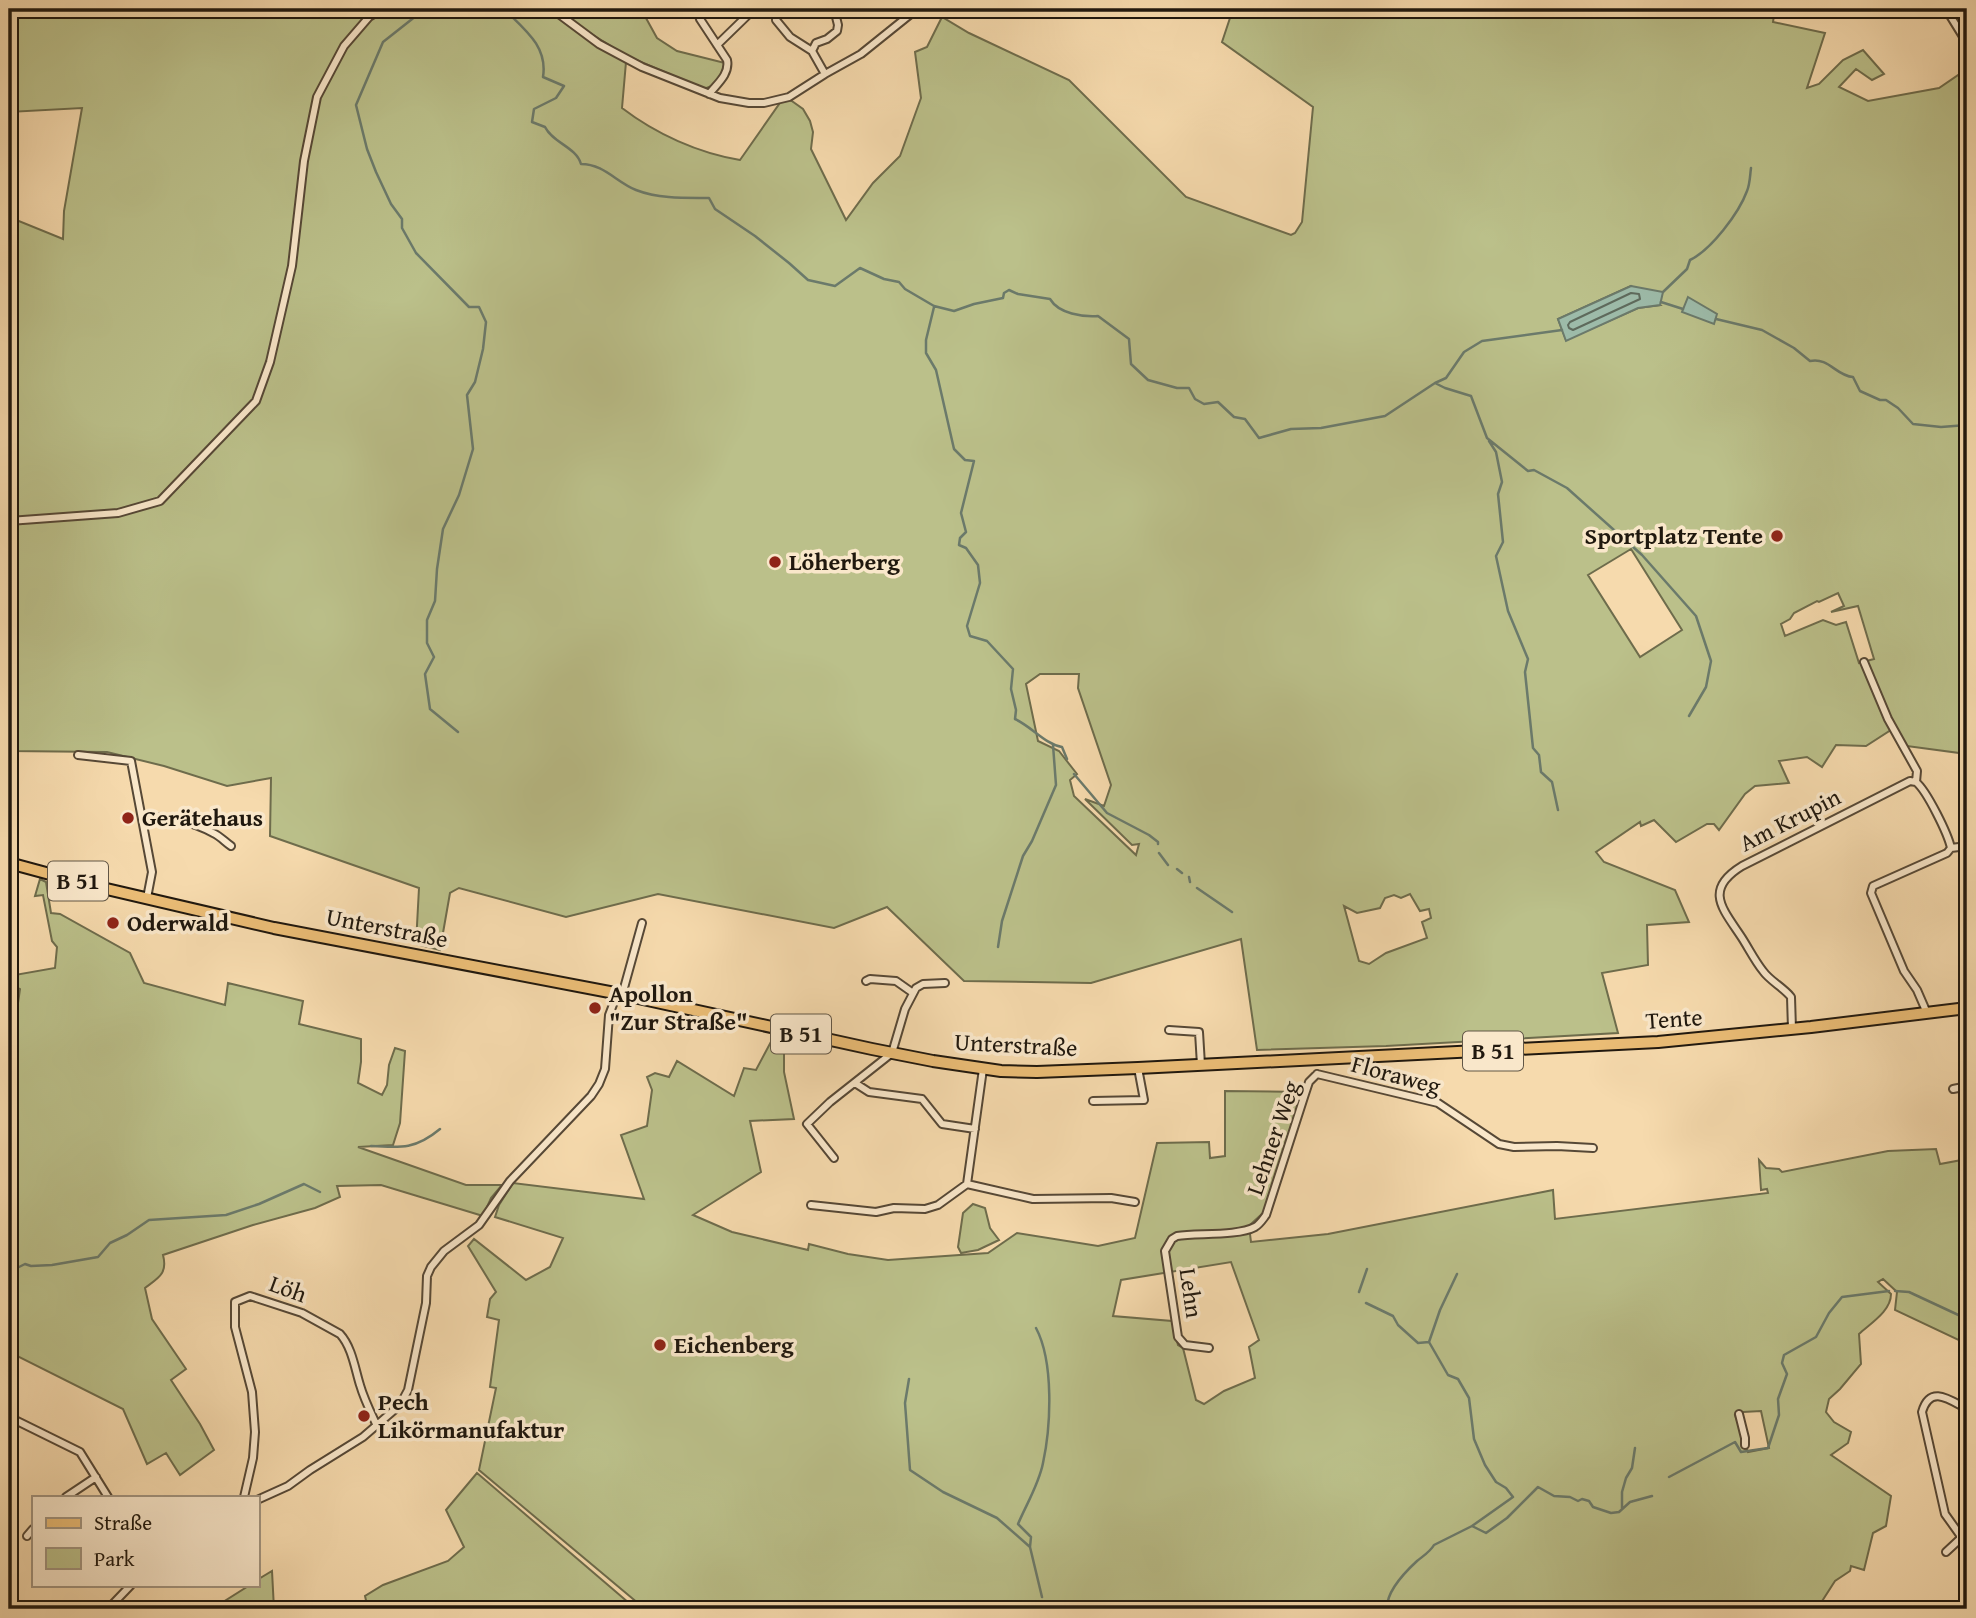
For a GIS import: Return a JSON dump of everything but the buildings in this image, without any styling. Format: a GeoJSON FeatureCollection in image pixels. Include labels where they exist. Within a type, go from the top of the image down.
{"type":"FeatureCollection","features":[{"type":"Feature","properties":{"kind":"main road","name":"B 51"},"geometry":{"type":"LineString","coordinates":[[9,863],[147,898]]}},
{"type":"Feature","properties":{"kind":"main road","name":"Unterstraße"},"geometry":{"type":"LineString","coordinates":[[147,898],[274,928],[620,994],[788,1032],[983,1069],[1037,1072],[1382,1056]]}},
{"type":"Feature","properties":{"kind":"main road","name":"Tente"},"geometry":{"type":"LineString","coordinates":[[1382,1056],[1658,1042],[1967,1009]]}},
{"type":"Feature","properties":{"kind":"street"},"geometry":{"type":"LineString","coordinates":[[9,522],[118,513],[160,501],[256,401],[270,362],[292,266],[304,161],[317,97],[344,46],[369,17],[382,9]]}},
{"type":"Feature","properties":{"kind":"street"},"geometry":{"type":"LineString","coordinates":[[552,9],[599,44],[627,60],[720,98],[749,103],[778,101],[789,97],[861,54],[917,9]]}},
{"type":"Feature","properties":{"kind":"street"},"geometry":{"type":"LineString","coordinates":[[697,9],[700,19],[728,66],[709,94]]}},
{"type":"Feature","properties":{"kind":"street"},"geometry":{"type":"LineString","coordinates":[[717,45],[753,10],[761,9]]}},
{"type":"Feature","properties":{"kind":"street"},"geometry":{"type":"LineString","coordinates":[[811,51],[816,43],[837,31],[834,9]]}},
{"type":"Feature","properties":{"kind":"street"},"geometry":{"type":"LineString","coordinates":[[1946,9],[1967,43]]}},
{"type":"Feature","properties":{"kind":"street"},"geometry":{"type":"LineString","coordinates":[[776,20],[790,37],[811,51],[825,74]]}},
{"type":"Feature","properties":{"kind":"street"},"geometry":{"type":"LineString","coordinates":[[1864,662],[1888,719],[1917,771],[1916,782],[1922,787],[1950,841],[1951,848]]}},
{"type":"Feature","properties":{"kind":"street"},"geometry":{"type":"LineString","coordinates":[[78,755],[131,761],[152,872],[147,898]]}},
{"type":"Feature","properties":{"kind":"street","name":"Am Krupin"},"geometry":{"type":"LineString","coordinates":[[1792,1029],[1791,997],[1763,972],[1724,912],[1718,897],[1721,885],[1742,866],[1910,781],[1916,782]]}},
{"type":"Feature","properties":{"kind":"street"},"geometry":{"type":"LineString","coordinates":[[143,821],[150,817],[161,817],[203,827],[231,846]]}},
{"type":"Feature","properties":{"kind":"street"},"geometry":{"type":"LineString","coordinates":[[1927,1013],[1917,990],[1904,971],[1871,893],[1873,886],[1947,853],[1951,848],[1967,846]]}},
{"type":"Feature","properties":{"kind":"street"},"geometry":{"type":"LineString","coordinates":[[259,1499],[288,1486],[363,1437],[400,1405],[408,1390],[426,1303],[430,1267],[444,1251],[479,1225],[510,1181],[591,1096],[599,1084],[605,1069],[609,1015],[624,988],[642,923]]}},
{"type":"Feature","properties":{"kind":"street"},"geometry":{"type":"LineString","coordinates":[[866,981],[896,981],[913,993]]}},
{"type":"Feature","properties":{"kind":"street"},"geometry":{"type":"LineString","coordinates":[[834,1158],[807,1124],[892,1053],[905,1009],[916,988],[923,984],[945,983]]}},
{"type":"Feature","properties":{"kind":"street"},"geometry":{"type":"LineString","coordinates":[[1169,1030],[1199,1032],[1201,1065]]}},
{"type":"Feature","properties":{"kind":"street","name":"Floraweg"},"geometry":{"type":"LineString","coordinates":[[1316,1060],[1317,1074],[1438,1103],[1499,1144],[1514,1147],[1593,1148]]}},
{"type":"Feature","properties":{"kind":"street"},"geometry":{"type":"LineString","coordinates":[[1093,1101],[1144,1100],[1138,1068]]}},
{"type":"Feature","properties":{"kind":"street"},"geometry":{"type":"LineString","coordinates":[[811,1205],[876,1212],[894,1208],[925,1209],[941,1204],[967,1184],[983,1069]]}},
{"type":"Feature","properties":{"kind":"street","name":"Lehner Weg"},"geometry":{"type":"LineString","coordinates":[[1266,1215],[1304,1094],[1309,1082],[1317,1074]]}},
{"type":"Feature","properties":{"kind":"street"},"geometry":{"type":"LineString","coordinates":[[855,1083],[869,1092],[922,1099],[942,1124],[975,1129]]}},
{"type":"Feature","properties":{"kind":"street"},"geometry":{"type":"LineString","coordinates":[[1953,1089],[1967,1084]]}},
{"type":"Feature","properties":{"kind":"street"},"geometry":{"type":"LineString","coordinates":[[967,1184],[1033,1199],[1111,1198],[1135,1202]]}},
{"type":"Feature","properties":{"kind":"street","name":"Lehn"},"geometry":{"type":"LineString","coordinates":[[1209,1348],[1185,1345],[1178,1337],[1165,1251],[1172,1238],[1177,1236],[1240,1233],[1257,1226],[1266,1215]]}},
{"type":"Feature","properties":{"kind":"street","name":"Löh"},"geometry":{"type":"LineString","coordinates":[[244,1496],[253,1458],[255,1432],[252,1392],[234,1327],[235,1302],[250,1296],[302,1313],[340,1334],[377,1426]]}},
{"type":"Feature","properties":{"kind":"street"},"geometry":{"type":"LineString","coordinates":[[1946,1552],[1960,1539],[1960,1535],[1945,1514],[1922,1412],[1929,1398],[1937,1396],[1943,1396],[1967,1409]]}},
{"type":"Feature","properties":{"kind":"street"},"geometry":{"type":"LineString","coordinates":[[1739,1414],[1745,1445]]}},
{"type":"Feature","properties":{"kind":"street"},"geometry":{"type":"LineString","coordinates":[[10,1419],[80,1452],[107,1496]]}},
{"type":"Feature","properties":{"kind":"street"},"geometry":{"type":"LineString","coordinates":[[68,1496],[96,1477]]}},
{"type":"Feature","properties":{"kind":"street"},"geometry":{"type":"LineString","coordinates":[[27,1536],[32,1530]]}},
{"type":"Feature","properties":{"kind":"street"},"geometry":{"type":"LineString","coordinates":[[108,1609],[130,1586]]}},
{"type":"Feature","properties":{"kind":"green space"},"geometry":{"type":"Polygon","coordinates":[[[9,9],[548,9],[597,46],[626,62],[622,108],[663,134],[693,147],[740,160],[782,100],[789,99],[803,109],[810,121],[813,132],[811,149],[846,220],[873,183],[900,156],[921,98],[915,52],[927,47],[942,17],[969,33],[1069,80],[1186,197],[1291,235],[1302,222],[1313,107],[1222,42],[1233,9],[1775,9],[1773,22],[1825,33],[1807,88],[1819,84],[1843,60],[1863,50],[1884,74],[1872,80],[1856,69],[1839,87],[1868,101],[1939,88],[1967,69],[1967,754],[1907,746],[1900,748],[1891,730],[1866,746],[1836,745],[1822,767],[1807,757],[1779,761],[1789,783],[1755,786],[1745,794],[1719,830],[1714,824],[1707,824],[1676,842],[1654,820],[1641,826],[1640,822],[1596,852],[1604,862],[1675,890],[1689,922],[1647,925],[1648,965],[1602,973],[1618,1033],[1257,1050],[1241,939],[1091,983],[964,981],[887,907],[834,928],[658,894],[566,917],[459,888],[450,893],[440,950],[416,944],[419,888],[270,836],[271,778],[227,786],[107,752],[9,751],[9,217],[63,239],[64,211],[82,108],[9,112],[9,9]],[[1631,286],[1558,319],[1566,340],[1638,308],[1660,305],[1631,286]],[[1631,549],[1588,575],[1640,657],[1682,630],[1631,549]],[[1838,593],[1794,613],[1781,624],[1785,636],[1823,620],[1836,625],[1846,622],[1859,663],[1874,659],[1858,606],[1831,612],[1844,606],[1838,593]],[[1040,674],[1026,684],[1038,741],[1059,751],[1077,774],[1070,780],[1074,796],[1136,855],[1139,844],[1132,845],[1085,799],[1104,806],[1111,785],[1078,688],[1079,674],[1040,674]],[[1410,894],[1401,898],[1394,895],[1385,898],[1380,908],[1357,913],[1344,906],[1359,961],[1369,964],[1386,953],[1427,938],[1422,922],[1431,918],[1429,909],[1420,911],[1410,894]]]}},
{"type":"Feature","properties":{"kind":"green space"},"geometry":{"type":"Polygon","coordinates":[[[557,9],[641,9],[657,38],[677,51],[725,63],[725,71],[714,85],[704,89],[627,56],[577,25],[557,9]]]}},
{"type":"Feature","properties":{"kind":"green space"},"geometry":{"type":"Polygon","coordinates":[[[40,879],[46,882],[51,913],[60,914],[130,953],[144,983],[225,1005],[228,983],[303,1001],[299,1024],[361,1039],[358,1083],[382,1095],[387,1085],[389,1065],[395,1048],[405,1051],[400,1123],[393,1145],[358,1147],[466,1185],[502,1185],[491,1198],[483,1216],[381,1185],[337,1186],[340,1197],[315,1208],[163,1255],[163,1271],[145,1288],[152,1319],[186,1369],[171,1380],[214,1450],[180,1475],[166,1453],[147,1464],[123,1409],[9,1352],[9,1013],[17,1010],[20,989],[9,984],[9,976],[55,968],[57,947],[52,941],[43,895],[35,896],[40,879]]]}},
{"type":"Feature","properties":{"kind":"green space"},"geometry":{"type":"Polygon","coordinates":[[[773,1038],[784,1041],[784,1072],[794,1119],[750,1121],[761,1172],[693,1215],[732,1232],[808,1250],[809,1244],[888,1260],[988,1253],[1017,1233],[1098,1246],[1135,1238],[1157,1143],[1209,1142],[1210,1158],[1225,1156],[1225,1091],[1302,1092],[1264,1212],[1249,1226],[1251,1242],[1328,1234],[1553,1190],[1555,1219],[1768,1193],[1767,1189],[1761,1190],[1759,1160],[1766,1168],[1779,1169],[1782,1172],[1888,1151],[1936,1149],[1940,1164],[1967,1159],[1967,1344],[1895,1310],[1897,1292],[1883,1279],[1878,1282],[1891,1294],[1888,1306],[1859,1334],[1861,1364],[1829,1399],[1826,1412],[1834,1422],[1851,1432],[1848,1443],[1831,1455],[1891,1496],[1886,1526],[1873,1533],[1864,1570],[1851,1566],[1850,1571],[1835,1581],[1817,1609],[645,1609],[479,1470],[496,1388],[490,1387],[499,1320],[487,1317],[490,1299],[496,1292],[468,1246],[474,1239],[526,1280],[550,1267],[563,1238],[495,1217],[513,1183],[644,1199],[621,1135],[647,1126],[652,1090],[647,1077],[655,1073],[669,1077],[677,1061],[734,1096],[744,1068],[756,1070],[773,1038]],[[1231,1262],[1121,1280],[1113,1316],[1172,1321],[1178,1345],[1183,1348],[1196,1400],[1204,1404],[1224,1391],[1255,1378],[1249,1347],[1259,1340],[1231,1262]],[[1761,1411],[1735,1415],[1748,1452],[1769,1448],[1761,1411]]]}},
{"type":"Feature","properties":{"kind":"green space"},"geometry":{"type":"Polygon","coordinates":[[[973,1204],[985,1208],[990,1228],[999,1240],[978,1250],[961,1253],[958,1247],[963,1213],[973,1204]]]}},
{"type":"Feature","properties":{"kind":"green space"},"geometry":{"type":"Polygon","coordinates":[[[477,1473],[636,1609],[368,1609],[365,1596],[383,1585],[448,1561],[464,1547],[446,1510],[477,1473]]]}},
{"type":"Feature","properties":{"kind":"green space"},"geometry":{"type":"Polygon","coordinates":[[[272,1571],[274,1609],[212,1609],[248,1586],[259,1586],[259,1579],[272,1571]]]}},
{"type":"Feature","properties":{"kind":"water"},"geometry":{"type":"Polygon","coordinates":[[[1631,286],[1663,292],[1660,305],[1638,308],[1566,341],[1558,319],[1631,286]]]}},
{"type":"Feature","properties":{"kind":"water"},"geometry":{"type":"Polygon","coordinates":[[[1688,297],[1717,314],[1714,324],[1682,312],[1688,297]]]}},
{"type":"Feature","properties":{"kind":"waterway"},"geometry":{"type":"LineString","coordinates":[[430,9],[421,12],[383,42],[356,105],[376,172],[391,204],[402,219],[402,228],[416,253],[469,307],[479,307],[486,322],[475,382],[467,395],[473,449],[459,495],[443,529],[435,601],[427,620],[427,643],[434,657],[425,674],[430,709],[458,732]]}},
{"type":"Feature","properties":{"kind":"waterway"},"geometry":{"type":"LineString","coordinates":[[504,9],[538,47],[544,66],[543,77],[564,86],[556,98],[534,109],[532,122],[545,127],[553,137],[574,153],[581,164],[603,170],[629,187],[645,193],[709,198],[715,209],[755,236],[808,280],[835,286],[860,268],[884,279],[899,282],[905,289],[934,306],[954,311],[1003,298],[1004,293],[1009,290],[1050,299],[1059,308],[1072,314],[1098,316],[1129,339],[1131,364],[1148,380],[1177,388],[1189,388],[1195,399],[1204,404],[1218,402],[1234,417],[1245,419],[1259,438],[1291,429],[1321,428],[1385,416],[1446,378],[1464,352],[1482,341],[1562,330]]}},
{"type":"Feature","properties":{"kind":"waterway"},"geometry":{"type":"LineString","coordinates":[[1663,292],[1687,269],[1690,260],[1707,248],[1731,220],[1747,191],[1751,168]]}},
{"type":"Feature","properties":{"kind":"waterway"},"geometry":{"type":"LineString","coordinates":[[1661,302],[1683,309]]}},
{"type":"Feature","properties":{"kind":"waterway"},"geometry":{"type":"LineString","coordinates":[[934,307],[926,340],[926,353],[936,370],[954,449],[965,460],[974,461],[961,513],[966,532],[960,538],[959,545],[966,548],[978,565],[980,583],[967,626],[970,636],[987,641],[1013,669],[1011,689],[1016,710],[1015,719],[1062,747],[1067,759]]}},
{"type":"Feature","properties":{"kind":"waterway"},"geometry":{"type":"LineString","coordinates":[[1716,319],[1762,330],[1794,348],[1810,361],[1817,360],[1853,377],[1860,391],[1886,400],[1913,424],[1941,427],[1967,425]]}},
{"type":"Feature","properties":{"kind":"waterway"},"geometry":{"type":"LineString","coordinates":[[1435,383],[1471,396],[1487,438],[1528,471],[1534,470],[1567,488],[1642,555],[1696,616],[1711,661],[1706,687],[1689,716]]}},
{"type":"Feature","properties":{"kind":"waterway"},"geometry":{"type":"LineString","coordinates":[[1489,441],[1496,452],[1502,482],[1498,494],[1503,542],[1496,556],[1508,611],[1528,659],[1525,672],[1533,748],[1539,755],[1541,772],[1552,782],[1558,810]]}},
{"type":"Feature","properties":{"kind":"waterway"},"geometry":{"type":"LineString","coordinates":[[998,947],[1002,921],[1023,856],[1056,785],[1053,745]]}},
{"type":"Feature","properties":{"kind":"waterway"},"geometry":{"type":"LineString","coordinates":[[1074,774],[1107,813],[1149,835],[1158,844]]}},
{"type":"Feature","properties":{"kind":"waterway"},"geometry":{"type":"LineString","coordinates":[[1159,853],[1168,865]]}},
{"type":"Feature","properties":{"kind":"waterway"},"geometry":{"type":"LineString","coordinates":[[1177,869],[1182,873]]}},
{"type":"Feature","properties":{"kind":"waterway"},"geometry":{"type":"LineString","coordinates":[[1189,877],[1190,882]]}},
{"type":"Feature","properties":{"kind":"waterway"},"geometry":{"type":"LineString","coordinates":[[1197,888],[1232,912]]}},
{"type":"Feature","properties":{"kind":"waterway"},"geometry":{"type":"LineString","coordinates":[[371,1146],[408,1146],[440,1129]]}},
{"type":"Feature","properties":{"kind":"waterway"},"geometry":{"type":"LineString","coordinates":[[9,1269],[25,1264],[52,1265],[98,1257],[110,1243],[149,1220],[226,1215],[304,1184],[320,1192]]}},
{"type":"Feature","properties":{"kind":"waterway"},"geometry":{"type":"LineString","coordinates":[[1359,1292],[1367,1269]]}},
{"type":"Feature","properties":{"kind":"waterway"},"geometry":{"type":"LineString","coordinates":[[1429,1342],[1457,1274]]}},
{"type":"Feature","properties":{"kind":"waterway"},"geometry":{"type":"LineString","coordinates":[[1669,1477],[1735,1442],[1741,1452],[1768,1448],[1779,1415],[1778,1399],[1787,1374],[1782,1363],[1784,1355],[1816,1337],[1829,1313],[1842,1297],[1889,1291]]}},
{"type":"Feature","properties":{"kind":"waterway"},"geometry":{"type":"LineString","coordinates":[[1895,1291],[1909,1292],[1967,1319]]}},
{"type":"Feature","properties":{"kind":"waterway"},"geometry":{"type":"LineString","coordinates":[[1366,1303],[1393,1316],[1398,1325],[1418,1343],[1429,1342],[1448,1375],[1458,1379],[1469,1398],[1474,1439],[1485,1465],[1496,1482],[1506,1488],[1513,1497],[1472,1526]]}},
{"type":"Feature","properties":{"kind":"waterway"},"geometry":{"type":"LineString","coordinates":[[1036,1328],[1046,1358],[1048,1431],[1041,1471],[1018,1524],[1031,1537],[1030,1547],[1042,1597]]}},
{"type":"Feature","properties":{"kind":"waterway"},"geometry":{"type":"LineString","coordinates":[[909,1379],[905,1403],[910,1470],[943,1492],[997,1518],[1030,1547]]}},
{"type":"Feature","properties":{"kind":"waterway"},"geometry":{"type":"LineString","coordinates":[[1622,1509],[1622,1492],[1632,1468],[1635,1448]]}},
{"type":"Feature","properties":{"kind":"waterway"},"geometry":{"type":"LineString","coordinates":[[1387,1609],[1389,1596],[1397,1583],[1434,1545],[1472,1526],[1486,1533],[1507,1518],[1538,1487],[1554,1496],[1589,1501],[1593,1507],[1611,1513],[1619,1512],[1630,1502],[1652,1496]]}},
{"type":"Feature","properties":{"kind":"place","name":"Sportplatz Tente"},"geometry":{"type":"Point","coordinates":[1777,536]}},
{"type":"Feature","properties":{"kind":"place","name":"Löherberg"},"geometry":{"type":"Point","coordinates":[775,562]}},
{"type":"Feature","properties":{"kind":"place","name":"Gerätehaus"},"geometry":{"type":"Point","coordinates":[128,818]}},
{"type":"Feature","properties":{"kind":"place","name":"Oderwald"},"geometry":{"type":"Point","coordinates":[113,923]}},
{"type":"Feature","properties":{"kind":"place","name":"Apollon \"Zur Straße\""},"geometry":{"type":"Point","coordinates":[595,1008]}},
{"type":"Feature","properties":{"kind":"place","name":"Eichenberg"},"geometry":{"type":"Point","coordinates":[660,1345]}},
{"type":"Feature","properties":{"kind":"place","name":"Pech Likörmanufaktur"},"geometry":{"type":"Point","coordinates":[364,1416]}}]}
